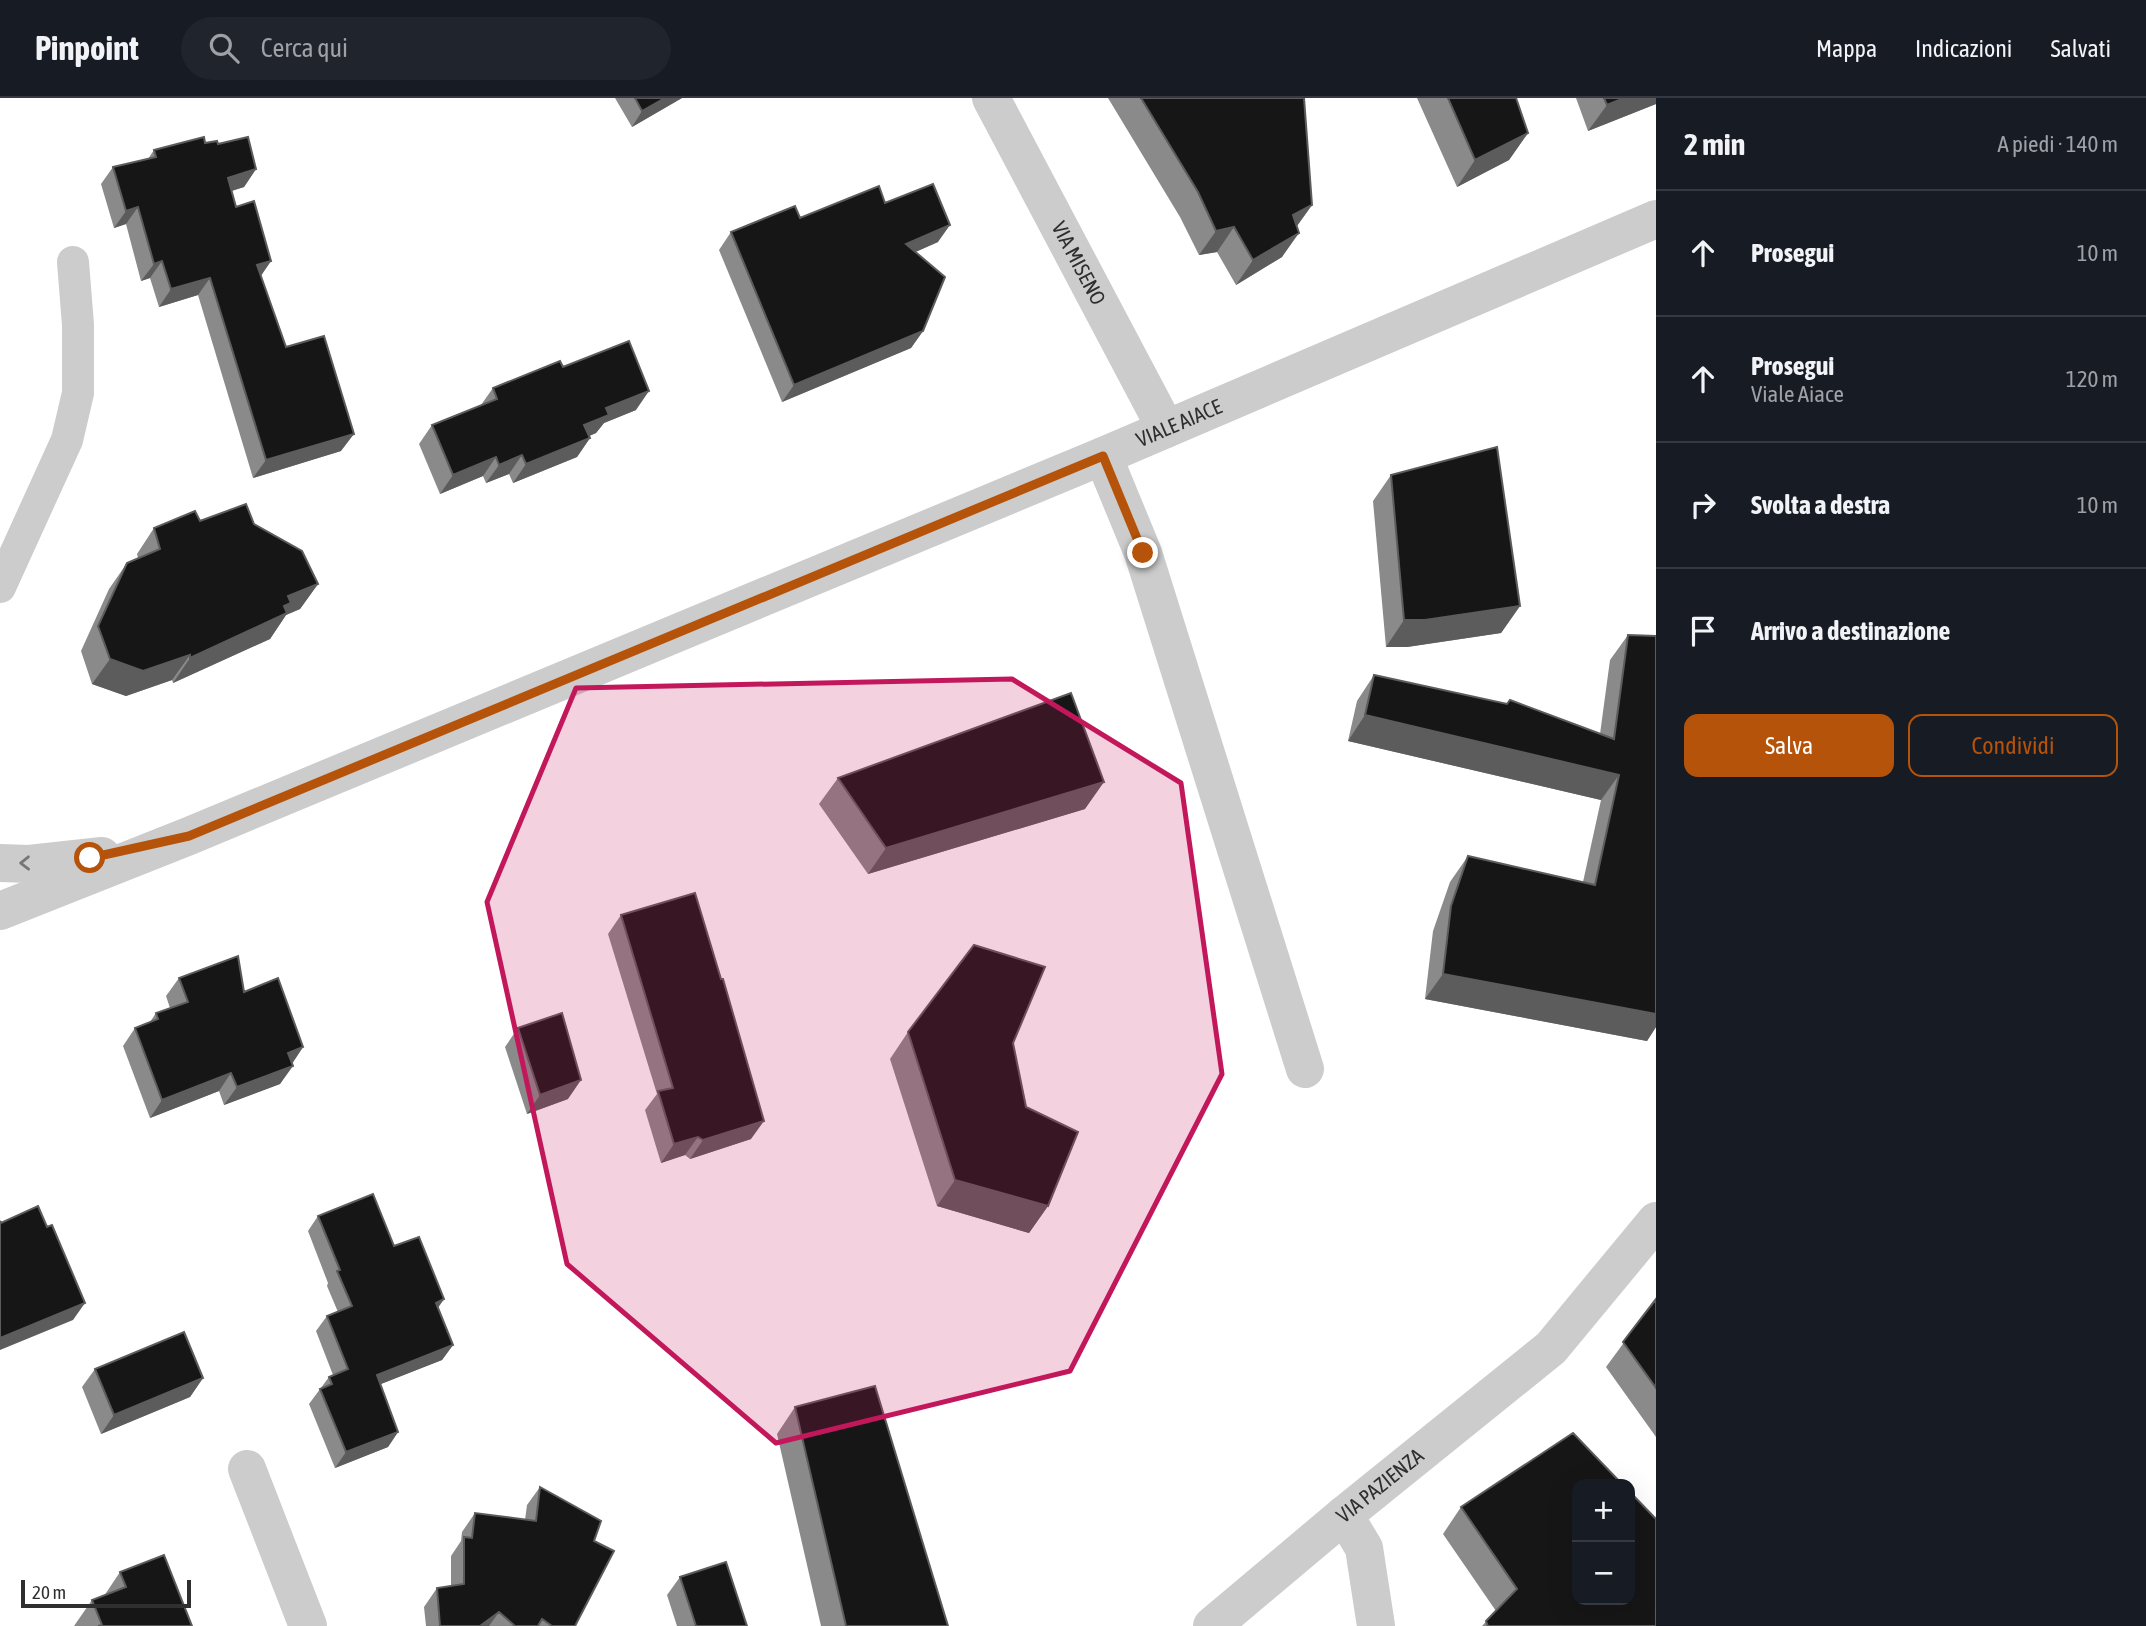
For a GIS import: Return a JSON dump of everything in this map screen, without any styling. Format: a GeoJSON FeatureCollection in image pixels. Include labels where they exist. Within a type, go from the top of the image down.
{"type":"FeatureCollection","features":[{"type":"Feature","properties":{"kind":"street","name":"VIA MISENO"},"geometry":{"type":"LineString","coordinates":[[991,98],[1166,429]]}},
{"type":"Feature","properties":{"kind":"street","name":"VIALE AIACE"},"geometry":{"type":"LineString","coordinates":[[0,911],[189,836],[1103,456],[1656,219]]}},
{"type":"Feature","properties":{"kind":"street"},"geometry":{"type":"LineString","coordinates":[[1103,456],[1143,553],[1306,1069]]}},
{"type":"Feature","properties":{"kind":"street"},"geometry":{"type":"LineString","coordinates":[[0,863],[29,864],[90,858],[189,836]]}},
{"type":"Feature","properties":{"kind":"street","name":"VIA PAZIENZA"},"geometry":{"type":"LineString","coordinates":[[1212,1626],[1343,1515],[1551,1348],[1656,1221]]}},
{"type":"Feature","properties":{"kind":"street"},"geometry":{"type":"LineString","coordinates":[[247,1469],[308,1626]]}},
{"type":"Feature","properties":{"kind":"street"},"geometry":{"type":"LineString","coordinates":[[1343,1515],[1364,1548],[1376,1626]]}},
{"type":"Feature","properties":{"kind":"lane"},"geometry":{"type":"LineString","coordinates":[[0,587],[67,440],[78,393],[78,326],[73,262]]}},
{"type":"Feature","properties":{"kind":"highlighted area"},"geometry":{"type":"Polygon","coordinates":[[[1012,679],[1181,783],[1222,1074],[1070,1371],[776,1443],[567,1264],[487,902],[576,688],[1012,679]]]}},
{"type":"Feature","properties":{"kind":"building"},"geometry":{"type":"Polygon","coordinates":[[[635,98],[665,98],[642,111],[635,98]]]}},
{"type":"Feature","properties":{"kind":"building"},"geometry":{"type":"Polygon","coordinates":[[[1141,98],[1304,98],[1312,205],[1293,215],[1299,233],[1253,260],[1234,227],[1216,231],[1198,192],[1141,98]]]}},
{"type":"Feature","properties":{"kind":"building"},"geometry":{"type":"Polygon","coordinates":[[[1448,98],[1516,98],[1528,133],[1475,160],[1448,98]]]}},
{"type":"Feature","properties":{"kind":"building"},"geometry":{"type":"Polygon","coordinates":[[[1604,98],[1624,98],[1607,105],[1604,98]]]}},
{"type":"Feature","properties":{"kind":"building"},"geometry":{"type":"Polygon","coordinates":[[[204,137],[205,143],[217,141],[218,144],[248,137],[256,169],[228,178],[236,207],[254,201],[271,261],[257,265],[286,347],[324,336],[354,434],[266,460],[210,278],[171,289],[162,261],[154,264],[138,207],[126,211],[113,167],[156,157],[154,150],[204,137]]]}},
{"type":"Feature","properties":{"kind":"building"},"geometry":{"type":"Polygon","coordinates":[[[933,184],[950,225],[906,244],[945,277],[923,331],[794,385],[731,232],[795,206],[800,218],[879,186],[885,203],[933,184]]]}},
{"type":"Feature","properties":{"kind":"building"},"geometry":{"type":"Polygon","coordinates":[[[629,341],[649,391],[606,408],[609,415],[584,425],[590,438],[526,464],[522,455],[499,465],[496,457],[453,475],[432,425],[497,399],[493,388],[560,361],[563,367],[629,341]]]}},
{"type":"Feature","properties":{"kind":"building"},"geometry":{"type":"Polygon","coordinates":[[[1497,447],[1520,606],[1425,620],[1404,620],[1391,475],[1497,447]]]}},
{"type":"Feature","properties":{"kind":"building"},"geometry":{"type":"Polygon","coordinates":[[[246,504],[254,524],[302,551],[318,584],[288,596],[291,603],[284,606],[287,613],[190,658],[190,655],[143,671],[110,659],[98,626],[127,563],[160,549],[154,528],[195,511],[200,521],[246,504]]]}},
{"type":"Feature","properties":{"kind":"building"},"geometry":{"type":"Polygon","coordinates":[[[1628,635],[1656,636],[1656,1014],[1443,974],[1451,906],[1468,856],[1595,885],[1619,775],[1365,715],[1374,675],[1507,704],[1510,700],[1614,739],[1628,635]]]}},
{"type":"Feature","properties":{"kind":"building"},"geometry":{"type":"Polygon","coordinates":[[[1071,693],[1104,782],[886,848],[838,778],[1071,693]]]}},
{"type":"Feature","properties":{"kind":"building"},"geometry":{"type":"Polygon","coordinates":[[[695,893],[764,1121],[703,1140],[698,1137],[674,1144],[658,1091],[673,1088],[621,915],[695,893]]]}},
{"type":"Feature","properties":{"kind":"building"},"geometry":{"type":"Polygon","coordinates":[[[974,945],[1045,967],[1013,1043],[1026,1107],[1078,1132],[1048,1206],[955,1180],[908,1032],[974,945]]]}},
{"type":"Feature","properties":{"kind":"building"},"geometry":{"type":"Polygon","coordinates":[[[238,956],[244,992],[278,978],[303,1047],[288,1053],[293,1066],[237,1087],[231,1073],[162,1100],[135,1028],[158,1019],[156,1013],[188,1002],[179,978],[238,956]]]}},
{"type":"Feature","properties":{"kind":"building"},"geometry":{"type":"Polygon","coordinates":[[[562,1013],[581,1080],[540,1095],[518,1028],[562,1013]]]}},
{"type":"Feature","properties":{"kind":"building"},"geometry":{"type":"Polygon","coordinates":[[[373,1194],[394,1246],[419,1237],[444,1299],[436,1303],[453,1345],[377,1375],[398,1432],[346,1452],[320,1389],[332,1384],[329,1377],[348,1369],[327,1316],[352,1306],[318,1216],[373,1194]]]}},
{"type":"Feature","properties":{"kind":"building"},"geometry":{"type":"Polygon","coordinates":[[[38,1206],[47,1227],[52,1225],[85,1303],[0,1338],[0,1221],[1,1223],[38,1206]]]}},
{"type":"Feature","properties":{"kind":"building"},"geometry":{"type":"Polygon","coordinates":[[[1656,1299],[1656,1388],[1623,1342],[1656,1299]]]}},
{"type":"Feature","properties":{"kind":"building"},"geometry":{"type":"Polygon","coordinates":[[[184,1332],[203,1378],[114,1415],[95,1369],[184,1332]]]}},
{"type":"Feature","properties":{"kind":"building"},"geometry":{"type":"Polygon","coordinates":[[[875,1386],[948,1626],[846,1626],[795,1407],[875,1386]]]}},
{"type":"Feature","properties":{"kind":"building"},"geometry":{"type":"Polygon","coordinates":[[[1573,1433],[1617,1479],[1572,1479],[1572,1605],[1635,1605],[1635,1497],[1656,1519],[1656,1626],[1488,1626],[1486,1621],[1517,1589],[1461,1507],[1573,1433]]]}},
{"type":"Feature","properties":{"kind":"building"},"geometry":{"type":"Polygon","coordinates":[[[540,1487],[601,1521],[594,1541],[614,1551],[575,1626],[552,1626],[542,1619],[538,1626],[515,1626],[499,1612],[480,1626],[440,1626],[437,1588],[464,1584],[464,1537],[472,1538],[475,1513],[536,1521],[540,1487]]]}},
{"type":"Feature","properties":{"kind":"building"},"geometry":{"type":"Polygon","coordinates":[[[164,1555],[192,1626],[98,1626],[102,1625],[92,1600],[126,1587],[120,1572],[164,1555]]]}},
{"type":"Feature","properties":{"kind":"building"},"geometry":{"type":"Polygon","coordinates":[[[726,1562],[747,1626],[696,1626],[680,1577],[726,1562]]]}},
{"type":"Feature","properties":{"kind":"route"},"geometry":{"type":"LineString","coordinates":[[90,858],[189,836],[1103,456],[1143,553]]}}]}
